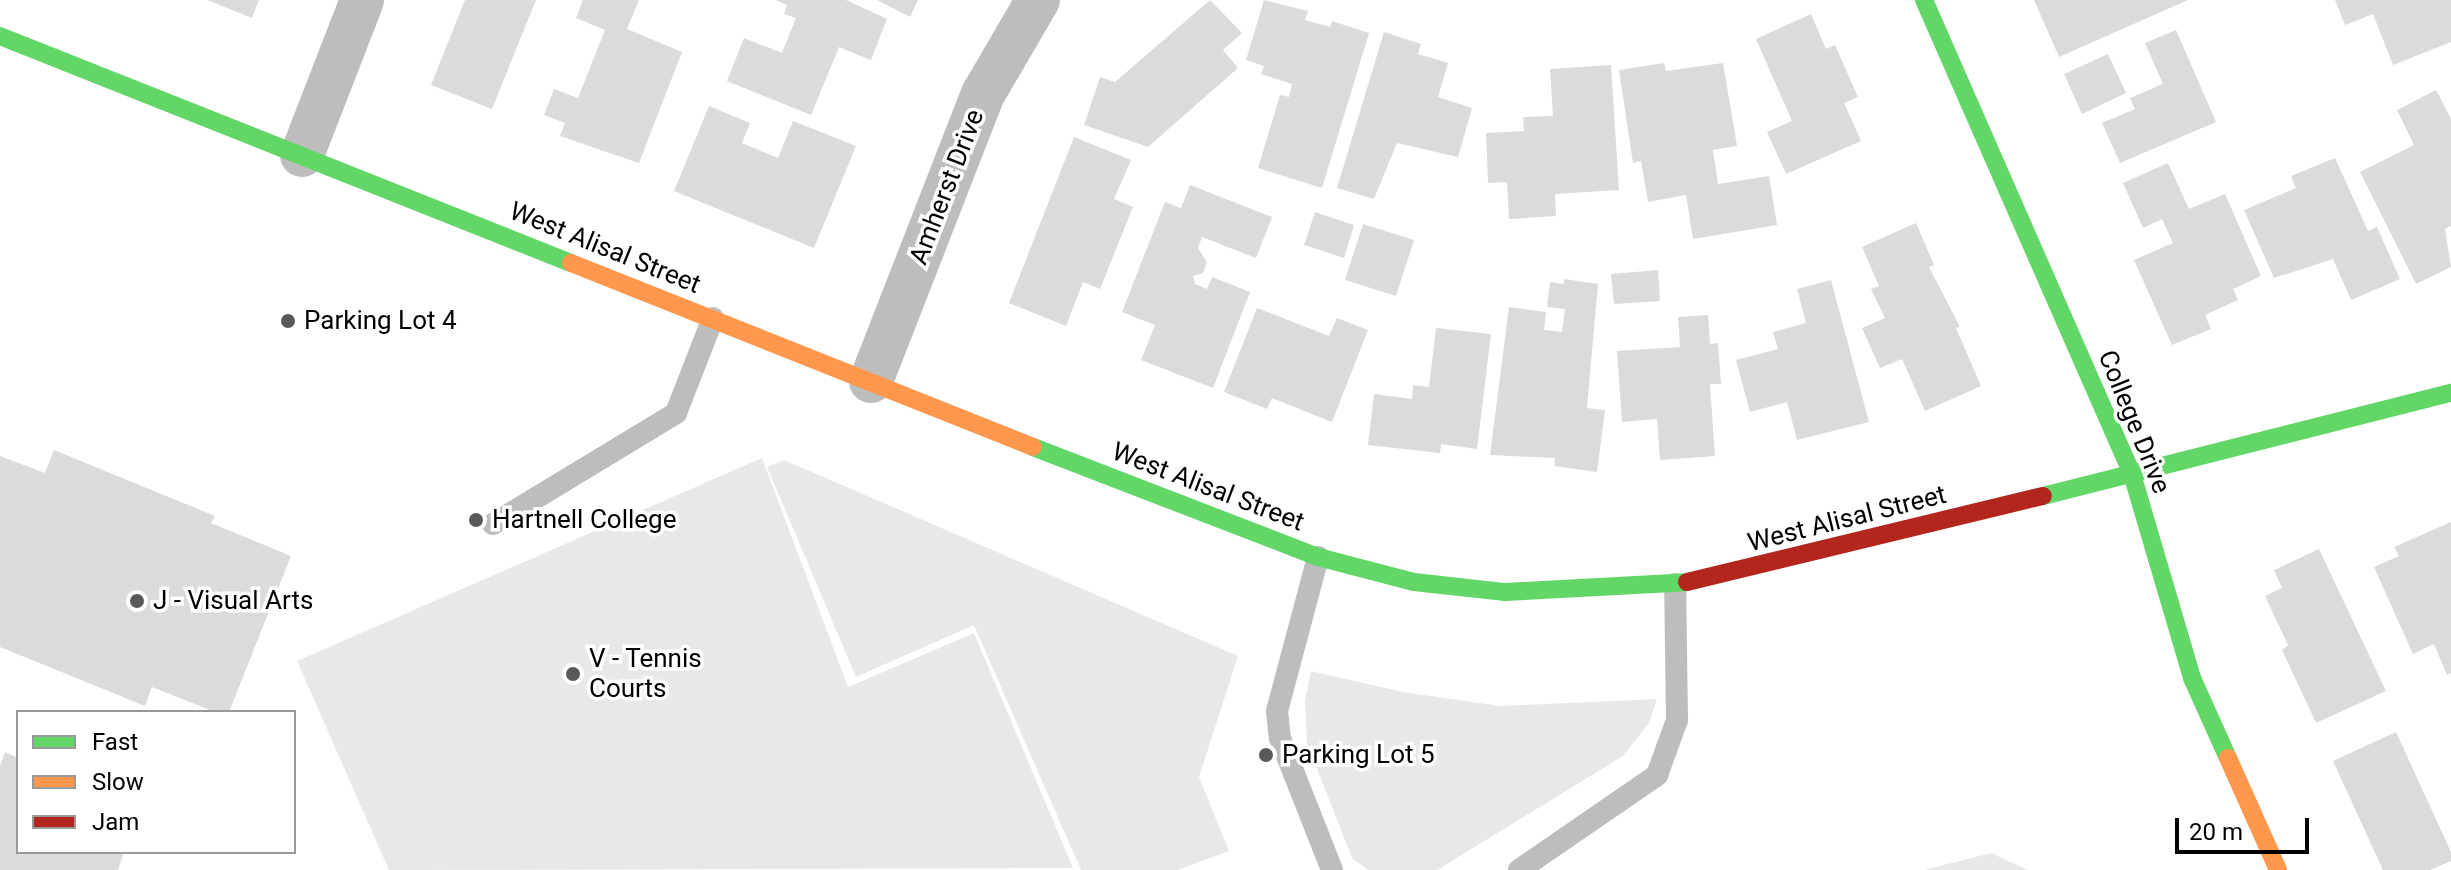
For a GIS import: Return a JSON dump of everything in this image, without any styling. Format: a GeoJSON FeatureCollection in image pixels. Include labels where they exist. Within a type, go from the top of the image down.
{"type":"FeatureCollection","features":[{"type":"Feature","properties":{"kind":"main road","name":"College Drive"},"geometry":{"type":"LineString","coordinates":[[1924,0],[2132,474],[2192,678],[2278,870]]}},
{"type":"Feature","properties":{"kind":"main road","name":"West Alisal Street"},"geometry":{"type":"LineString","coordinates":[[0,36],[1318,557],[1414,582],[1505,592],[1675,584],[1767,566],[2451,393]]}},
{"type":"Feature","properties":{"kind":"street"},"geometry":{"type":"LineString","coordinates":[[302,155],[362,0]]}},
{"type":"Feature","properties":{"kind":"street","name":"Amherst Drive"},"geometry":{"type":"LineString","coordinates":[[871,381],[983,94],[1038,0]]}},
{"type":"Feature","properties":{"kind":"lane"},"geometry":{"type":"LineString","coordinates":[[493,524],[676,413],[713,318]]}},
{"type":"Feature","properties":{"kind":"lane"},"geometry":{"type":"LineString","coordinates":[[1318,557],[1277,711],[1280,738],[1332,870]]}},
{"type":"Feature","properties":{"kind":"lane"},"geometry":{"type":"LineString","coordinates":[[1519,870],[1657,775],[1677,720],[1675,584]]}},
{"type":"Feature","properties":{"kind":"shaded area","name":"V - Tennis Courts"},"geometry":{"type":"Polygon","coordinates":[[[762,458],[848,687],[974,633],[1073,868],[389,870],[297,661],[762,458]]]}},
{"type":"Feature","properties":{"kind":"shaded area"},"geometry":{"type":"Polygon","coordinates":[[[784,460],[1238,656],[1199,777],[1229,851],[1178,870],[1081,870],[974,625],[856,677],[767,467],[784,460]]]}},
{"type":"Feature","properties":{"kind":"shaded area"},"geometry":{"type":"Polygon","coordinates":[[[1311,671],[1403,692],[1500,706],[1657,699],[1649,723],[1623,756],[1437,870],[1368,870],[1352,858],[1307,743],[1305,701],[1311,671]]]}},
{"type":"Feature","properties":{"kind":"shaded area"},"geometry":{"type":"Polygon","coordinates":[[[1991,853],[2028,870],[1924,870],[1991,853]]]}},
{"type":"Feature","properties":{"kind":"building"},"geometry":{"type":"Polygon","coordinates":[[[207,0],[259,0],[252,18],[207,0]]]}},
{"type":"Feature","properties":{"kind":"building"},"geometry":{"type":"Polygon","coordinates":[[[465,0],[536,0],[492,109],[431,85],[465,0]]]}},
{"type":"Feature","properties":{"kind":"building"},"geometry":{"type":"Polygon","coordinates":[[[583,0],[639,0],[627,29],[682,52],[639,163],[560,136],[565,123],[544,115],[554,89],[578,98],[605,30],[576,18],[583,0]]]}},
{"type":"Feature","properties":{"kind":"building"},"geometry":{"type":"Polygon","coordinates":[[[776,0],[846,0],[887,19],[871,60],[839,47],[811,115],[727,81],[744,38],[782,53],[796,18],[784,14],[787,5],[776,0]]]}},
{"type":"Feature","properties":{"kind":"building"},"geometry":{"type":"Polygon","coordinates":[[[877,0],[918,0],[910,17],[877,0]]]}},
{"type":"Feature","properties":{"kind":"building"},"geometry":{"type":"Polygon","coordinates":[[[1210,0],[1242,33],[1223,50],[1238,68],[1148,147],[1084,125],[1100,77],[1115,82],[1210,0]]]}},
{"type":"Feature","properties":{"kind":"building"},"geometry":{"type":"Polygon","coordinates":[[[1264,0],[1308,11],[1305,20],[1330,27],[1332,21],[1369,33],[1322,188],[1258,168],[1280,95],[1289,97],[1292,84],[1261,74],[1264,66],[1246,60],[1264,0]]]}},
{"type":"Feature","properties":{"kind":"building"},"geometry":{"type":"Polygon","coordinates":[[[2034,0],[2188,0],[2059,57],[2034,0]]]}},
{"type":"Feature","properties":{"kind":"building"},"geometry":{"type":"Polygon","coordinates":[[[2335,0],[2451,0],[2451,42],[2393,65],[2373,14],[2345,25],[2335,0]]]}},
{"type":"Feature","properties":{"kind":"building"},"geometry":{"type":"Polygon","coordinates":[[[1811,14],[1826,49],[1835,45],[1858,97],[1844,103],[1861,141],[1786,174],[1767,132],[1792,121],[1756,39],[1811,14]]]}},
{"type":"Feature","properties":{"kind":"building"},"geometry":{"type":"Polygon","coordinates":[[[2176,30],[2216,122],[2120,163],[2102,123],[2135,109],[2130,98],[2163,84],[2145,43],[2176,30]]]}},
{"type":"Feature","properties":{"kind":"building"},"geometry":{"type":"Polygon","coordinates":[[[1384,32],[1421,44],[1418,54],[1448,63],[1438,97],[1472,108],[1458,157],[1397,143],[1374,199],[1337,188],[1384,32]]]}},
{"type":"Feature","properties":{"kind":"building"},"geometry":{"type":"Polygon","coordinates":[[[2108,54],[2126,93],[2082,114],[2064,74],[2108,54]]]}},
{"type":"Feature","properties":{"kind":"building"},"geometry":{"type":"Polygon","coordinates":[[[1664,63],[1666,71],[1723,63],[1737,146],[1713,150],[1718,184],[1769,176],[1777,225],[1693,239],[1686,195],[1648,202],[1641,161],[1633,163],[1619,70],[1664,63]]]}},
{"type":"Feature","properties":{"kind":"building"},"geometry":{"type":"Polygon","coordinates":[[[1611,65],[1619,190],[1555,194],[1556,216],[1509,219],[1507,182],[1488,183],[1486,133],[1524,131],[1523,117],[1553,116],[1550,69],[1611,65]]]}},
{"type":"Feature","properties":{"kind":"building"},"geometry":{"type":"Polygon","coordinates":[[[2436,90],[2451,119],[2451,226],[2445,229],[2451,267],[2416,284],[2360,172],[2414,145],[2397,110],[2436,90]]]}},
{"type":"Feature","properties":{"kind":"building"},"geometry":{"type":"Polygon","coordinates":[[[709,106],[750,123],[742,143],[778,158],[793,121],[856,146],[814,248],[674,191],[709,106]]]}},
{"type":"Feature","properties":{"kind":"building"},"geometry":{"type":"Polygon","coordinates":[[[1074,137],[1131,160],[1114,199],[1133,207],[1100,289],[1083,282],[1066,326],[1009,303],[1074,137]]]}},
{"type":"Feature","properties":{"kind":"building"},"geometry":{"type":"Polygon","coordinates":[[[2335,158],[2368,231],[2377,227],[2400,279],[2351,300],[2333,259],[2274,278],[2244,210],[2296,188],[2291,176],[2335,158]]]}},
{"type":"Feature","properties":{"kind":"building"},"geometry":{"type":"Polygon","coordinates":[[[2168,163],[2189,209],[2225,194],[2261,276],[2233,289],[2238,300],[2205,315],[2211,329],[2172,345],[2134,260],[2173,243],[2162,219],[2143,228],[2123,183],[2168,163]]]}},
{"type":"Feature","properties":{"kind":"building"},"geometry":{"type":"Polygon","coordinates":[[[1190,185],[1272,217],[1256,258],[1202,237],[1198,248],[1207,262],[1203,273],[1193,276],[1195,284],[1207,289],[1212,277],[1250,292],[1213,388],[1141,360],[1155,325],[1122,312],[1165,202],[1181,208],[1190,185]]]}},
{"type":"Feature","properties":{"kind":"building"},"geometry":{"type":"Polygon","coordinates":[[[1315,212],[1354,225],[1344,258],[1304,245],[1315,212]]]}},
{"type":"Feature","properties":{"kind":"building"},"geometry":{"type":"Polygon","coordinates":[[[1916,223],[1934,265],[1929,267],[1960,327],[1956,328],[1981,386],[1925,411],[1902,359],[1880,368],[1862,328],[1885,318],[1871,289],[1879,286],[1862,247],[1916,223]]]}},
{"type":"Feature","properties":{"kind":"building"},"geometry":{"type":"Polygon","coordinates":[[[1363,224],[1414,240],[1396,296],[1345,280],[1363,224]]]}},
{"type":"Feature","properties":{"kind":"building"},"geometry":{"type":"Polygon","coordinates":[[[1658,270],[1660,301],[1614,304],[1611,274],[1658,270]]]}},
{"type":"Feature","properties":{"kind":"building"},"geometry":{"type":"Polygon","coordinates":[[[1564,279],[1598,284],[1587,408],[1605,410],[1597,472],[1554,466],[1555,458],[1490,455],[1509,307],[1546,312],[1544,330],[1562,332],[1565,309],[1547,307],[1550,282],[1564,284],[1564,279]]]}},
{"type":"Feature","properties":{"kind":"building"},"geometry":{"type":"Polygon","coordinates":[[[1831,280],[1869,422],[1797,440],[1787,402],[1750,412],[1736,360],[1778,349],[1773,332],[1806,323],[1797,289],[1831,280]]]}},
{"type":"Feature","properties":{"kind":"building"},"geometry":{"type":"Polygon","coordinates":[[[1257,308],[1329,336],[1337,318],[1368,330],[1332,422],[1272,398],[1267,409],[1224,392],[1257,308]]]}},
{"type":"Feature","properties":{"kind":"building"},"geometry":{"type":"Polygon","coordinates":[[[1708,315],[1710,344],[1718,343],[1721,384],[1710,384],[1715,456],[1660,460],[1657,419],[1622,422],[1617,351],[1680,347],[1678,317],[1708,315]]]}},
{"type":"Feature","properties":{"kind":"building"},"geometry":{"type":"Polygon","coordinates":[[[1436,328],[1491,334],[1477,449],[1441,444],[1440,453],[1368,445],[1374,394],[1412,399],[1413,385],[1429,387],[1436,328]]]}},
{"type":"Feature","properties":{"kind":"building","name":"J - Visual Arts"},"geometry":{"type":"Polygon","coordinates":[[[54,450],[215,516],[211,523],[291,556],[230,710],[210,710],[152,687],[145,706],[0,647],[0,456],[45,473],[54,450]]]}},
{"type":"Feature","properties":{"kind":"building"},"geometry":{"type":"Polygon","coordinates":[[[2451,522],[2451,673],[2447,675],[2434,644],[2413,654],[2374,567],[2399,556],[2394,547],[2451,522]]]}},
{"type":"Feature","properties":{"kind":"building"},"geometry":{"type":"Polygon","coordinates":[[[2319,549],[2386,691],[2316,723],[2282,650],[2288,645],[2265,596],[2282,588],[2274,570],[2319,549]]]}},
{"type":"Feature","properties":{"kind":"building"},"geometry":{"type":"Polygon","coordinates":[[[2396,732],[2451,852],[2451,861],[2430,870],[2383,870],[2333,761],[2396,732]]]}},
{"type":"Feature","properties":{"kind":"building"},"geometry":{"type":"Polygon","coordinates":[[[5,752],[16,757],[16,854],[123,854],[118,870],[0,870],[0,766],[5,752]]]}},
{"type":"Feature","properties":{"kind":"traffic: fast"},"geometry":{"type":"LineString","coordinates":[[1924,0],[2132,474],[2192,678],[2228,758]]}},
{"type":"Feature","properties":{"kind":"traffic: fast"},"geometry":{"type":"LineString","coordinates":[[0,36],[571,263]]}},
{"type":"Feature","properties":{"kind":"traffic: fast"},"geometry":{"type":"LineString","coordinates":[[2043,496],[2451,393]]}},
{"type":"Feature","properties":{"kind":"traffic: fast"},"geometry":{"type":"LineString","coordinates":[[1033,447],[1318,557],[1414,582],[1505,592],[1687,582]]}},
{"type":"Feature","properties":{"kind":"traffic: slow"},"geometry":{"type":"LineString","coordinates":[[571,263],[1033,447]]}},
{"type":"Feature","properties":{"kind":"traffic: slow"},"geometry":{"type":"LineString","coordinates":[[2228,758],[2278,870]]}},
{"type":"Feature","properties":{"kind":"traffic: jam"},"geometry":{"type":"LineString","coordinates":[[1687,582],[2043,496]]}},
{"type":"Feature","properties":{"kind":"place","name":"Parking Lot 4"},"geometry":{"type":"Point","coordinates":[288,321]}},
{"type":"Feature","properties":{"kind":"place","name":"Hartnell College"},"geometry":{"type":"Point","coordinates":[476,520]}},
{"type":"Feature","properties":{"kind":"place","name":"J - Visual Arts"},"geometry":{"type":"Point","coordinates":[137,601]}},
{"type":"Feature","properties":{"kind":"place","name":"V - Tennis Courts"},"geometry":{"type":"Point","coordinates":[573,674]}},
{"type":"Feature","properties":{"kind":"place","name":"Parking Lot 5"},"geometry":{"type":"Point","coordinates":[1266,755]}}]}
